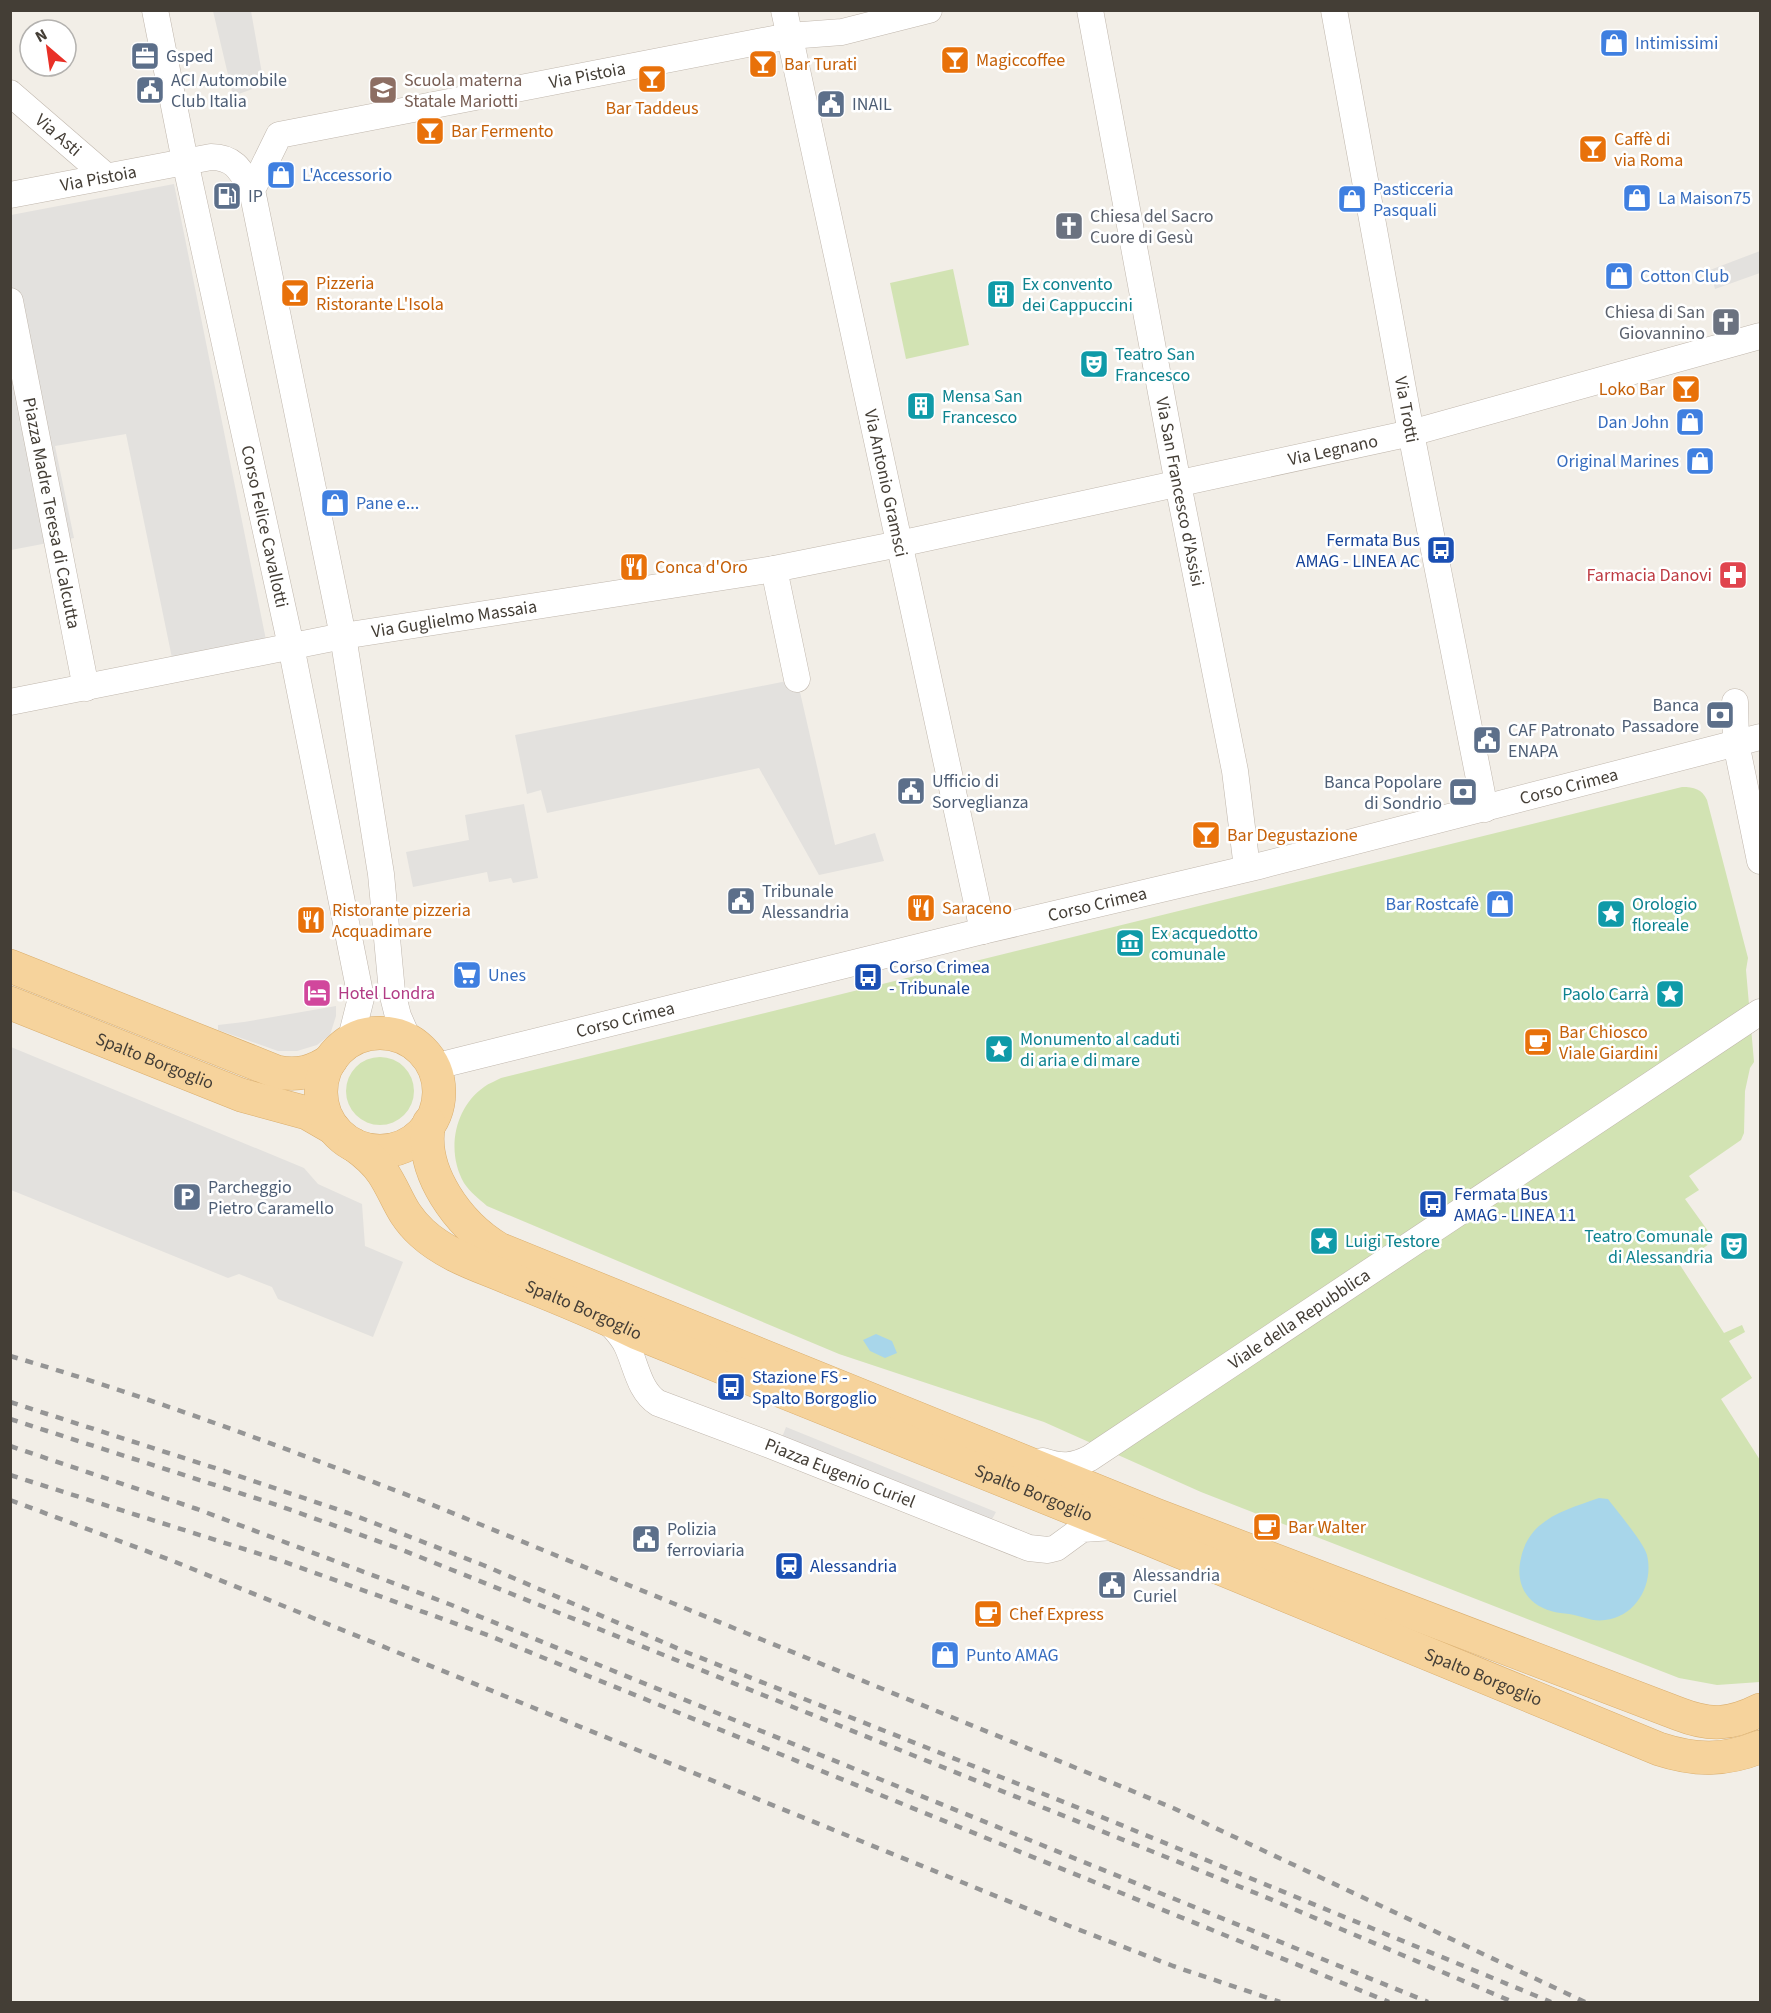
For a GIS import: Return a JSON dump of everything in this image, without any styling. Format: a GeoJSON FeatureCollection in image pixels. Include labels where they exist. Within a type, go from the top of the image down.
{"type":"FeatureCollection","features":[{"type":"Feature","properties":{"kind":"main road","name":"Spalto Borgoglio"},"geometry":{"type":"LineString","coordinates":[[10,966],[218,1046],[277,1072],[302,1073],[320,1067],[340,1051]]}},
{"type":"Feature","properties":{"kind":"main road","name":"Spalto Borgoglio"},"geometry":{"type":"LineString","coordinates":[[10,1003],[241,1095],[307,1113],[344,1136],[370,1158],[384,1174],[407,1217],[423,1234],[440,1247],[637,1333],[788,1392],[1659,1749],[1688,1758],[1703,1759],[1731,1756],[1761,1747]]}},
{"type":"Feature","properties":{"kind":"main road"},"geometry":{"type":"LineString","coordinates":[[374,1033],[388,1034],[409,1041],[421,1050],[433,1067],[438,1081],[439,1096],[436,1110],[429,1123],[415,1139],[395,1148],[373,1150],[344,1136],[324,1110],[321,1091],[325,1072],[340,1051],[374,1033]]}},
{"type":"Feature","properties":{"kind":"main road","name":"Spalto Borgoglio"},"geometry":{"type":"LineString","coordinates":[[429,1123],[428,1152],[436,1177],[459,1214],[481,1237],[499,1249],[1156,1515],[1693,1719],[1709,1723],[1729,1721],[1761,1710]]}},
{"type":"Feature","properties":{"kind":"street","name":"Corso Felice Cavallotti"},"geometry":{"type":"LineString","coordinates":[[154,10],[291,646],[361,998],[340,1051]]}},
{"type":"Feature","properties":{"kind":"street","name":"Via Antonio Gramsci"},"geometry":{"type":"LineString","coordinates":[[784,10],[983,931]]}},
{"type":"Feature","properties":{"kind":"street","name":"Via Pistoia"},"geometry":{"type":"LineString","coordinates":[[252,190],[279,135],[789,36],[840,21],[929,10]]}},
{"type":"Feature","properties":{"kind":"street","name":"Via San Francesco d'Assisi"},"geometry":{"type":"LineString","coordinates":[[1090,10],[1234,771],[1247,868]]}},
{"type":"Feature","properties":{"kind":"street","name":"Via Trotti"},"geometry":{"type":"LineString","coordinates":[[1334,10],[1411,433],[1485,809]]}},
{"type":"Feature","properties":{"kind":"street","name":"Via Asti"},"geometry":{"type":"LineString","coordinates":[[10,93],[106,176]]}},
{"type":"Feature","properties":{"kind":"street","name":"Via Pistoia"},"geometry":{"type":"LineString","coordinates":[[10,195],[211,157],[227,159],[240,171],[252,190]]}},
{"type":"Feature","properties":{"kind":"street"},"geometry":{"type":"LineString","coordinates":[[252,190],[343,636],[381,874],[392,992],[398,1016],[409,1041]]}},
{"type":"Feature","properties":{"kind":"street","name":"Piazza Madre Teresa di Calcutta"},"geometry":{"type":"LineString","coordinates":[[10,301],[86,688]]}},
{"type":"Feature","properties":{"kind":"street","name":"Via Legnano"},"geometry":{"type":"LineString","coordinates":[[899,544],[1411,433],[1761,336]]}},
{"type":"Feature","properties":{"kind":"street","name":"Via Guglielmo Massaia"},"geometry":{"type":"LineString","coordinates":[[10,702],[343,636],[774,569],[899,544]]}},
{"type":"Feature","properties":{"kind":"street"},"geometry":{"type":"LineString","coordinates":[[774,569],[797,679]]}},
{"type":"Feature","properties":{"kind":"street"},"geometry":{"type":"LineString","coordinates":[[1735,702],[1748,740],[1745,791],[1761,861]]}},
{"type":"Feature","properties":{"kind":"street","name":"Corso Crimea"},"geometry":{"type":"LineString","coordinates":[[433,1067],[1485,809],[1748,740]]}},
{"type":"Feature","properties":{"kind":"street"},"geometry":{"type":"LineString","coordinates":[[1689,756],[1709,756],[1719,760],[1734,774],[1745,791]]}},
{"type":"Feature","properties":{"kind":"street","name":"Viale della Repubblica"},"geometry":{"type":"LineString","coordinates":[[979,1444],[1059,1466],[1079,1464],[1758,1013]]}},
{"type":"Feature","properties":{"kind":"street","name":"Piazza Eugenio Curiel"},"geometry":{"type":"LineString","coordinates":[[604,1317],[621,1335],[647,1393],[658,1403],[770,1444],[1029,1548],[1048,1550],[1056,1548],[1082,1529],[1117,1527]]}},
{"type":"Feature","properties":{"kind":"street"},"geometry":{"type":"LineString","coordinates":[[636,1368],[633,1348],[637,1333],[654,1321],[683,1323]]}},
{"type":"Feature","properties":{"kind":"green space"},"geometry":{"type":"Polygon","coordinates":[[[953,269],[969,345],[906,359],[890,283],[953,269]]]}},
{"type":"Feature","properties":{"kind":"green space"},"geometry":{"type":"Polygon","coordinates":[[[1682,787],[1697,789],[1707,800],[1748,958],[1746,970],[1754,1062],[1750,1068],[1745,1091],[1744,1133],[1741,1140],[1689,1176],[1699,1190],[1685,1199],[1708,1231],[1711,1239],[1709,1244],[1680,1265],[1724,1333],[1742,1325],[1745,1332],[1729,1341],[1752,1378],[1721,1399],[1760,1460],[1760,1682],[1717,1685],[1679,1678],[1201,1492],[1044,1422],[839,1354],[487,1206],[466,1186],[458,1171],[455,1145],[460,1118],[474,1096],[501,1078],[1682,787]]]}},
{"type":"Feature","properties":{"kind":"green space"},"geometry":{"type":"Polygon","coordinates":[[[380,1057],[393,1060],[404,1067],[411,1078],[414,1091],[411,1104],[404,1115],[393,1122],[380,1125],[367,1122],[356,1115],[349,1104],[346,1091],[349,1078],[356,1067],[367,1060],[380,1057]]]}},
{"type":"Feature","properties":{"kind":"shaded area"},"geometry":{"type":"Polygon","coordinates":[[[213,11],[251,11],[264,85],[233,96],[213,11]]]}},
{"type":"Feature","properties":{"kind":"shaded area"},"geometry":{"type":"Polygon","coordinates":[[[174,184],[266,640],[172,658],[126,434],[55,446],[74,538],[11,550],[10,373],[15,373],[10,350],[11,215],[174,184]]]}},
{"type":"Feature","properties":{"kind":"shaded area"},"geometry":{"type":"Polygon","coordinates":[[[1760,251],[1760,273],[1715,289],[1710,270],[1760,251]]]}},
{"type":"Feature","properties":{"kind":"shaded area"},"geometry":{"type":"Polygon","coordinates":[[[797,679],[835,845],[875,833],[884,861],[819,875],[759,768],[547,813],[541,790],[527,794],[515,735],[797,679]]]}},
{"type":"Feature","properties":{"kind":"shaded area"},"geometry":{"type":"Polygon","coordinates":[[[524,804],[538,878],[513,883],[511,878],[489,882],[487,872],[413,887],[406,852],[469,840],[465,815],[524,804]]]}},
{"type":"Feature","properties":{"kind":"shaded area"},"geometry":{"type":"Polygon","coordinates":[[[336,1006],[336,1016],[330,1035],[317,1045],[297,1051],[278,1051],[218,1030],[218,1025],[336,1006]]]}},
{"type":"Feature","properties":{"kind":"shaded area","name":"Parcheggio Pietro Caramello"},"geometry":{"type":"Polygon","coordinates":[[[11,1047],[304,1168],[318,1184],[362,1204],[365,1246],[403,1262],[373,1337],[278,1299],[272,1287],[239,1274],[228,1278],[11,1190],[11,1047]]]}},
{"type":"Feature","properties":{"kind":"shaded area"},"geometry":{"type":"Polygon","coordinates":[[[786,1427],[996,1512],[990,1523],[781,1440],[786,1427]]]}},
{"type":"Feature","properties":{"kind":"water"},"geometry":{"type":"Polygon","coordinates":[[[876,1334],[892,1341],[897,1353],[885,1358],[870,1351],[863,1340],[876,1334]]]}},
{"type":"Feature","properties":{"kind":"water"},"geometry":{"type":"Polygon","coordinates":[[[1599,1498],[1608,1499],[1645,1550],[1648,1577],[1645,1588],[1634,1606],[1616,1618],[1591,1620],[1542,1608],[1529,1598],[1521,1584],[1520,1567],[1525,1545],[1540,1525],[1550,1518],[1599,1498]]]}},
{"type":"Feature","properties":{"kind":"railway"},"geometry":{"type":"LineString","coordinates":[[10,1356],[167,1406],[423,1501],[1125,1788],[1173,1808],[1585,2002]]}},
{"type":"Feature","properties":{"kind":"railway"},"geometry":{"type":"LineString","coordinates":[[10,1402],[348,1513],[483,1565],[686,1652],[1109,1820],[1551,2002]]}},
{"type":"Feature","properties":{"kind":"railway"},"geometry":{"type":"LineString","coordinates":[[10,1419],[277,1505],[400,1549],[1263,1896],[1513,2002]]}},
{"type":"Feature","properties":{"kind":"railway"},"geometry":{"type":"LineString","coordinates":[[10,1446],[197,1509],[449,1604],[1428,2002]]}},
{"type":"Feature","properties":{"kind":"railway"},"geometry":{"type":"LineString","coordinates":[[10,1475],[282,1561],[490,1636],[1389,2002]]}},
{"type":"Feature","properties":{"kind":"railway"},"geometry":{"type":"LineString","coordinates":[[10,1500],[173,1561],[1072,1927],[1173,1966],[1280,2002]]}},
{"type":"Feature","properties":{"kind":"place","name":"Intimissimi"},"geometry":{"type":"Point","coordinates":[1614,43]}},
{"type":"Feature","properties":{"kind":"place","name":"Gsped"},"geometry":{"type":"Point","coordinates":[145,56]}},
{"type":"Feature","properties":{"kind":"place","name":"Magiccoffee"},"geometry":{"type":"Point","coordinates":[955,60]}},
{"type":"Feature","properties":{"kind":"place","name":"Bar Turati"},"geometry":{"type":"Point","coordinates":[763,64]}},
{"type":"Feature","properties":{"kind":"place","name":"Bar Taddeus"},"geometry":{"type":"Point","coordinates":[652,79]}},
{"type":"Feature","properties":{"kind":"place","name":"ACI Automobile Club Italia"},"geometry":{"type":"Point","coordinates":[150,90]}},
{"type":"Feature","properties":{"kind":"place","name":"Scuola materna Statale Mariotti"},"geometry":{"type":"Point","coordinates":[383,90]}},
{"type":"Feature","properties":{"kind":"place","name":"INAIL"},"geometry":{"type":"Point","coordinates":[831,104]}},
{"type":"Feature","properties":{"kind":"place","name":"Bar Fermento"},"geometry":{"type":"Point","coordinates":[430,131]}},
{"type":"Feature","properties":{"kind":"place","name":"Caffè di via Roma"},"geometry":{"type":"Point","coordinates":[1593,149]}},
{"type":"Feature","properties":{"kind":"place","name":"L'Accessorio"},"geometry":{"type":"Point","coordinates":[281,175]}},
{"type":"Feature","properties":{"kind":"place","name":"IP"},"geometry":{"type":"Point","coordinates":[227,196]}},
{"type":"Feature","properties":{"kind":"place","name":"La Maison75"},"geometry":{"type":"Point","coordinates":[1637,198]}},
{"type":"Feature","properties":{"kind":"place","name":"Pasticceria Pasquali"},"geometry":{"type":"Point","coordinates":[1352,199]}},
{"type":"Feature","properties":{"kind":"place","name":"Chiesa del Sacro Cuore di Gesù"},"geometry":{"type":"Point","coordinates":[1069,226]}},
{"type":"Feature","properties":{"kind":"place","name":"Cotton Club"},"geometry":{"type":"Point","coordinates":[1619,276]}},
{"type":"Feature","properties":{"kind":"place","name":"Pizzeria Ristorante L'Isola"},"geometry":{"type":"Point","coordinates":[295,293]}},
{"type":"Feature","properties":{"kind":"place","name":"Ex convento dei Cappuccini"},"geometry":{"type":"Point","coordinates":[1001,294]}},
{"type":"Feature","properties":{"kind":"place","name":"Chiesa di San Giovannino"},"geometry":{"type":"Point","coordinates":[1726,322]}},
{"type":"Feature","properties":{"kind":"place","name":"Teatro San Francesco"},"geometry":{"type":"Point","coordinates":[1094,364]}},
{"type":"Feature","properties":{"kind":"place","name":"Loko Bar"},"geometry":{"type":"Point","coordinates":[1686,389]}},
{"type":"Feature","properties":{"kind":"place","name":"Mensa San Francesco"},"geometry":{"type":"Point","coordinates":[921,406]}},
{"type":"Feature","properties":{"kind":"place","name":"Dan John"},"geometry":{"type":"Point","coordinates":[1690,422]}},
{"type":"Feature","properties":{"kind":"place","name":"Original Marines"},"geometry":{"type":"Point","coordinates":[1700,461]}},
{"type":"Feature","properties":{"kind":"place","name":"Pane e..."},"geometry":{"type":"Point","coordinates":[335,503]}},
{"type":"Feature","properties":{"kind":"place","name":"Fermata Bus AMAG - LINEA AC"},"geometry":{"type":"Point","coordinates":[1441,550]}},
{"type":"Feature","properties":{"kind":"place","name":"Conca d'Oro"},"geometry":{"type":"Point","coordinates":[634,567]}},
{"type":"Feature","properties":{"kind":"place","name":"Farmacia Danovi"},"geometry":{"type":"Point","coordinates":[1733,575]}},
{"type":"Feature","properties":{"kind":"place","name":"Banca Passadore"},"geometry":{"type":"Point","coordinates":[1720,715]}},
{"type":"Feature","properties":{"kind":"place","name":"CAF Patronato ENAPA"},"geometry":{"type":"Point","coordinates":[1487,740]}},
{"type":"Feature","properties":{"kind":"place","name":"Ufficio di Sorveglianza"},"geometry":{"type":"Point","coordinates":[911,791]}},
{"type":"Feature","properties":{"kind":"place","name":"Banca Popolare di Sondrio"},"geometry":{"type":"Point","coordinates":[1463,792]}},
{"type":"Feature","properties":{"kind":"place","name":"Bar Degustazione"},"geometry":{"type":"Point","coordinates":[1206,835]}},
{"type":"Feature","properties":{"kind":"place","name":"Tribunale Alessandria"},"geometry":{"type":"Point","coordinates":[741,901]}},
{"type":"Feature","properties":{"kind":"place","name":"Bar Rostcafè"},"geometry":{"type":"Point","coordinates":[1500,904]}},
{"type":"Feature","properties":{"kind":"place","name":"Saraceno"},"geometry":{"type":"Point","coordinates":[921,908]}},
{"type":"Feature","properties":{"kind":"place","name":"Orologio floreale"},"geometry":{"type":"Point","coordinates":[1611,914]}},
{"type":"Feature","properties":{"kind":"place","name":"Ristorante pizzeria Acquadimare"},"geometry":{"type":"Point","coordinates":[311,920]}},
{"type":"Feature","properties":{"kind":"place","name":"Ex acquedotto comunale"},"geometry":{"type":"Point","coordinates":[1130,943]}},
{"type":"Feature","properties":{"kind":"place","name":"Unes"},"geometry":{"type":"Point","coordinates":[467,975]}},
{"type":"Feature","properties":{"kind":"place","name":"Corso Crimea - Tribunale"},"geometry":{"type":"Point","coordinates":[868,977]}},
{"type":"Feature","properties":{"kind":"place","name":"Hotel Londra"},"geometry":{"type":"Point","coordinates":[317,993]}},
{"type":"Feature","properties":{"kind":"place","name":"Paolo Carrà"},"geometry":{"type":"Point","coordinates":[1670,994]}},
{"type":"Feature","properties":{"kind":"place","name":"Bar Chiosco Viale Giardini"},"geometry":{"type":"Point","coordinates":[1538,1042]}},
{"type":"Feature","properties":{"kind":"place","name":"Monumento al caduti di aria e di mare"},"geometry":{"type":"Point","coordinates":[999,1049]}},
{"type":"Feature","properties":{"kind":"place","name":"Parcheggio Pietro Caramello"},"geometry":{"type":"Point","coordinates":[187,1197]}},
{"type":"Feature","properties":{"kind":"place","name":"Fermata Bus AMAG - LINEA 11"},"geometry":{"type":"Point","coordinates":[1433,1204]}},
{"type":"Feature","properties":{"kind":"place","name":"Luigi Testore"},"geometry":{"type":"Point","coordinates":[1324,1241]}},
{"type":"Feature","properties":{"kind":"place","name":"Teatro Comunale di Alessandria"},"geometry":{"type":"Point","coordinates":[1734,1246]}},
{"type":"Feature","properties":{"kind":"place","name":"Stazione FS - Spalto Borgoglio"},"geometry":{"type":"Point","coordinates":[731,1387]}},
{"type":"Feature","properties":{"kind":"place","name":"Bar Walter"},"geometry":{"type":"Point","coordinates":[1267,1527]}},
{"type":"Feature","properties":{"kind":"place","name":"Polizia ferroviaria"},"geometry":{"type":"Point","coordinates":[646,1539]}},
{"type":"Feature","properties":{"kind":"place","name":"Alessandria"},"geometry":{"type":"Point","coordinates":[789,1566]}},
{"type":"Feature","properties":{"kind":"place","name":"Alessandria Curiel"},"geometry":{"type":"Point","coordinates":[1112,1585]}},
{"type":"Feature","properties":{"kind":"place","name":"Chef Express"},"geometry":{"type":"Point","coordinates":[988,1614]}},
{"type":"Feature","properties":{"kind":"place","name":"Punto AMAG"},"geometry":{"type":"Point","coordinates":[945,1655]}}]}
